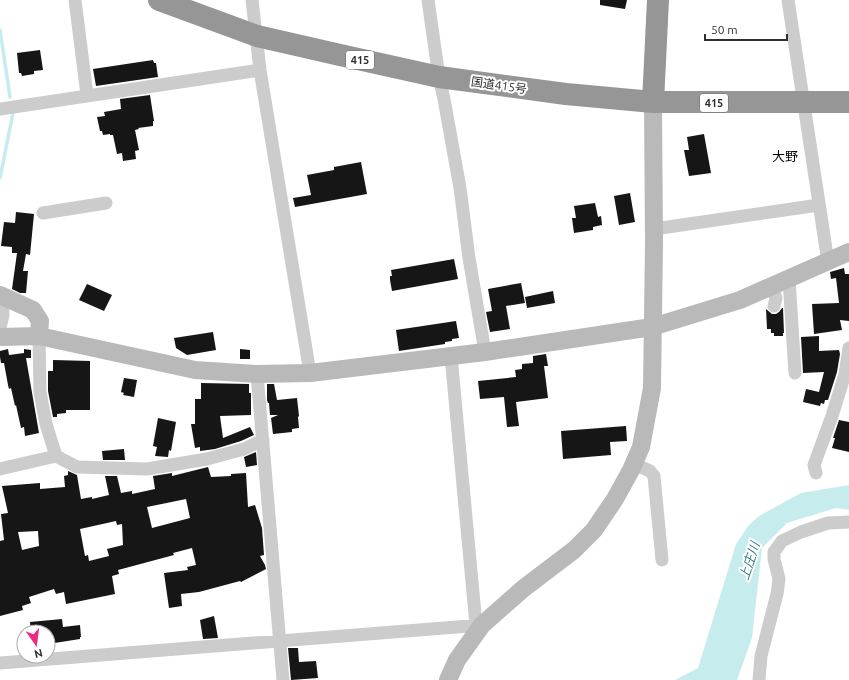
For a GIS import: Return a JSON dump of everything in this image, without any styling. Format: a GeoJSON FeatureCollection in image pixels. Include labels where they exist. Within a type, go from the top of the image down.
{"type":"FeatureCollection","features":[{"type":"Feature","properties":{"kind":"highway","name":"国道415号"},"geometry":{"type":"LineString","coordinates":[[159,0],[257,36],[439,77],[566,94],[653,102],[849,102]]}},
{"type":"Feature","properties":{"kind":"highway"},"geometry":{"type":"LineString","coordinates":[[653,102],[658,0]]}},
{"type":"Feature","properties":{"kind":"street"},"geometry":{"type":"LineString","coordinates":[[75,0],[87,95]]}},
{"type":"Feature","properties":{"kind":"street"},"geometry":{"type":"LineString","coordinates":[[252,0],[260,70],[310,373]]}},
{"type":"Feature","properties":{"kind":"street"},"geometry":{"type":"LineString","coordinates":[[428,0],[439,77],[458,181],[485,352]]}},
{"type":"Feature","properties":{"kind":"street"},"geometry":{"type":"LineString","coordinates":[[788,0],[828,262]]}},
{"type":"Feature","properties":{"kind":"street"},"geometry":{"type":"LineString","coordinates":[[0,109],[260,70]]}},
{"type":"Feature","properties":{"kind":"street"},"geometry":{"type":"LineString","coordinates":[[448,680],[457,660],[479,625],[574,550],[594,530],[615,499],[634,464],[641,447],[652,388],[654,229],[653,102]]}},
{"type":"Feature","properties":{"kind":"street"},"geometry":{"type":"LineString","coordinates":[[43,213],[106,203]]}},
{"type":"Feature","properties":{"kind":"street"},"geometry":{"type":"LineString","coordinates":[[654,229],[819,205]]}},
{"type":"Feature","properties":{"kind":"street"},"geometry":{"type":"LineString","coordinates":[[0,337],[39,336],[195,370],[257,374],[310,373],[485,352],[652,327],[740,300],[849,252]]}},
{"type":"Feature","properties":{"kind":"street"},"geometry":{"type":"LineString","coordinates":[[789,279],[794,373]]}},
{"type":"Feature","properties":{"kind":"street"},"geometry":{"type":"LineString","coordinates":[[771,286],[776,298],[774,306]]}},
{"type":"Feature","properties":{"kind":"street"},"geometry":{"type":"LineString","coordinates":[[0,328],[3,315],[1,296],[33,310],[40,321],[40,392],[46,424],[56,456]]}},
{"type":"Feature","properties":{"kind":"street"},"geometry":{"type":"LineString","coordinates":[[816,473],[814,465],[832,416],[845,374],[849,348]]}},
{"type":"Feature","properties":{"kind":"street"},"geometry":{"type":"LineString","coordinates":[[451,356],[479,625]]}},
{"type":"Feature","properties":{"kind":"street"},"geometry":{"type":"LineString","coordinates":[[257,374],[283,680]]}},
{"type":"Feature","properties":{"kind":"street"},"geometry":{"type":"LineString","coordinates":[[0,469],[56,456],[77,467],[147,469],[207,459],[244,449],[263,440]]}},
{"type":"Feature","properties":{"kind":"street"},"geometry":{"type":"LineString","coordinates":[[634,464],[650,471],[654,476],[662,560]]}},
{"type":"Feature","properties":{"kind":"street"},"geometry":{"type":"LineString","coordinates":[[759,680],[761,656],[777,594],[779,579],[774,560],[774,552],[782,541],[802,532],[828,523],[849,522]]}},
{"type":"Feature","properties":{"kind":"street"},"geometry":{"type":"LineString","coordinates":[[0,663],[479,625]]}},
{"type":"Feature","properties":{"kind":"water","name":"上庄川"},"geometry":{"type":"Polygon","coordinates":[[[849,485],[849,510],[836,508],[787,523],[762,548],[752,638],[737,680],[675,680],[698,668],[736,544],[749,525],[759,516],[801,493],[849,485]]]}},
{"type":"Feature","properties":{"kind":"building"},"geometry":{"type":"Polygon","coordinates":[[[600,0],[627,0],[625,9],[600,5],[600,0]]]}},
{"type":"Feature","properties":{"kind":"building"},"geometry":{"type":"Polygon","coordinates":[[[40,50],[43,70],[34,71],[34,74],[22,76],[21,73],[19,73],[17,53],[40,50]]]}},
{"type":"Feature","properties":{"kind":"building"},"geometry":{"type":"Polygon","coordinates":[[[153,60],[154,63],[156,63],[158,77],[96,86],[93,69],[153,60]]]}},
{"type":"Feature","properties":{"kind":"building"},"geometry":{"type":"Polygon","coordinates":[[[150,95],[154,121],[153,126],[138,128],[139,129],[135,130],[139,150],[135,151],[136,159],[123,161],[122,153],[117,154],[113,135],[103,135],[102,131],[100,131],[97,117],[105,116],[104,112],[121,109],[120,99],[150,95]]]}},
{"type":"Feature","properties":{"kind":"building"},"geometry":{"type":"Polygon","coordinates":[[[704,134],[711,173],[689,176],[684,150],[689,150],[687,137],[704,134]]]}},
{"type":"Feature","properties":{"kind":"building"},"geometry":{"type":"Polygon","coordinates":[[[361,162],[367,194],[295,207],[293,198],[311,195],[307,175],[334,170],[334,167],[361,162]]]}},
{"type":"Feature","properties":{"kind":"building"},"geometry":{"type":"Polygon","coordinates":[[[630,193],[635,222],[619,225],[614,196],[630,193]]]}},
{"type":"Feature","properties":{"kind":"building"},"geometry":{"type":"Polygon","coordinates":[[[595,203],[598,217],[601,216],[602,225],[593,227],[593,230],[574,233],[572,218],[576,218],[574,206],[595,203]]]}},
{"type":"Feature","properties":{"kind":"building"},"geometry":{"type":"Polygon","coordinates":[[[16,212],[34,214],[30,255],[26,254],[23,271],[28,271],[26,293],[20,293],[12,289],[17,253],[12,253],[12,247],[1,246],[4,222],[15,223],[16,212]]]}},
{"type":"Feature","properties":{"kind":"building"},"geometry":{"type":"Polygon","coordinates":[[[454,259],[458,279],[392,291],[390,280],[390,276],[392,276],[391,270],[454,259]]]}},
{"type":"Feature","properties":{"kind":"building"},"geometry":{"type":"Polygon","coordinates":[[[844,268],[845,274],[849,274],[849,321],[840,320],[842,330],[814,334],[812,304],[839,303],[836,278],[831,279],[830,272],[844,268]]]}},
{"type":"Feature","properties":{"kind":"building"},"geometry":{"type":"Polygon","coordinates":[[[521,283],[525,303],[506,306],[510,329],[490,332],[486,312],[492,311],[488,289],[521,283]]]}},
{"type":"Feature","properties":{"kind":"building"},"geometry":{"type":"Polygon","coordinates":[[[87,284],[112,295],[104,311],[79,300],[87,284]]]}},
{"type":"Feature","properties":{"kind":"building"},"geometry":{"type":"Polygon","coordinates":[[[553,291],[555,303],[527,308],[525,297],[553,291]]]}},
{"type":"Feature","properties":{"kind":"building"},"geometry":{"type":"Polygon","coordinates":[[[782,308],[784,333],[783,336],[774,336],[774,333],[771,333],[771,329],[767,329],[766,309],[772,314],[776,314],[782,308]]]}},
{"type":"Feature","properties":{"kind":"building"},"geometry":{"type":"Polygon","coordinates":[[[456,321],[459,338],[445,342],[445,344],[399,351],[396,330],[456,321]]]}},
{"type":"Feature","properties":{"kind":"building"},"geometry":{"type":"Polygon","coordinates":[[[213,332],[216,350],[187,355],[176,348],[174,338],[213,332]]]}},
{"type":"Feature","properties":{"kind":"building"},"geometry":{"type":"Polygon","coordinates":[[[819,336],[819,351],[839,350],[840,354],[837,372],[828,400],[825,400],[824,404],[821,403],[820,406],[803,402],[806,389],[819,392],[824,372],[803,373],[801,337],[819,336]]]}},
{"type":"Feature","properties":{"kind":"building"},"geometry":{"type":"Polygon","coordinates":[[[8,349],[9,355],[24,353],[24,349],[31,350],[31,358],[26,358],[39,433],[25,436],[24,427],[21,428],[11,388],[9,389],[4,363],[1,363],[0,357],[0,351],[8,349]]]}},
{"type":"Feature","properties":{"kind":"building"},"geometry":{"type":"Polygon","coordinates":[[[240,349],[250,350],[250,359],[240,359],[240,349]]]}},
{"type":"Feature","properties":{"kind":"building"},"geometry":{"type":"Polygon","coordinates":[[[546,354],[548,366],[544,366],[548,398],[516,402],[519,426],[507,427],[504,397],[480,399],[478,381],[516,377],[515,370],[522,369],[522,364],[533,363],[533,356],[546,354]]]}},
{"type":"Feature","properties":{"kind":"building"},"geometry":{"type":"Polygon","coordinates":[[[53,360],[90,361],[90,410],[66,410],[66,413],[57,414],[57,417],[53,417],[48,391],[48,371],[53,371],[53,360]]]}},
{"type":"Feature","properties":{"kind":"building"},"geometry":{"type":"Polygon","coordinates":[[[124,378],[137,380],[134,397],[123,395],[124,393],[121,392],[124,378]]]}},
{"type":"Feature","properties":{"kind":"building"},"geometry":{"type":"Polygon","coordinates":[[[201,383],[249,384],[249,393],[251,393],[251,415],[220,416],[223,438],[250,427],[254,435],[241,441],[215,449],[200,451],[200,447],[195,448],[191,424],[195,424],[195,399],[201,399],[201,383]]]}},
{"type":"Feature","properties":{"kind":"building"},"geometry":{"type":"Polygon","coordinates":[[[267,384],[274,384],[277,400],[297,398],[299,428],[292,429],[292,432],[273,434],[271,418],[278,415],[270,415],[269,403],[267,400],[267,384]]]}},
{"type":"Feature","properties":{"kind":"building"},"geometry":{"type":"Polygon","coordinates":[[[158,418],[176,422],[171,451],[169,450],[168,457],[155,456],[157,447],[153,446],[158,418]]]}},
{"type":"Feature","properties":{"kind":"building"},"geometry":{"type":"Polygon","coordinates":[[[839,420],[849,422],[849,452],[832,448],[835,438],[833,438],[839,420]]]}},
{"type":"Feature","properties":{"kind":"building"},"geometry":{"type":"Polygon","coordinates":[[[626,426],[627,441],[610,442],[611,455],[563,459],[561,431],[626,426]]]}},
{"type":"Feature","properties":{"kind":"building"},"geometry":{"type":"Polygon","coordinates":[[[124,449],[125,460],[103,460],[102,451],[124,449]]]}},
{"type":"Feature","properties":{"kind":"building"},"geometry":{"type":"Polygon","coordinates":[[[256,452],[257,465],[246,467],[244,457],[256,452]]]}},
{"type":"Feature","properties":{"kind":"building"},"geometry":{"type":"Polygon","coordinates":[[[208,467],[211,477],[231,476],[231,474],[246,473],[248,507],[255,505],[262,528],[264,555],[260,556],[266,569],[241,582],[240,581],[199,592],[181,594],[182,606],[169,608],[164,573],[188,570],[187,567],[196,565],[192,548],[173,553],[174,555],[118,570],[119,574],[112,576],[115,594],[66,604],[64,592],[56,594],[54,589],[29,597],[31,603],[22,606],[23,610],[0,616],[0,541],[4,540],[1,514],[8,513],[2,486],[40,483],[40,489],[65,487],[64,476],[68,475],[68,471],[77,475],[81,499],[92,497],[92,499],[109,495],[105,476],[117,476],[121,493],[132,491],[132,494],[155,489],[153,476],[172,473],[172,476],[208,467]],[[186,499],[147,507],[152,528],[190,518],[186,499]],[[116,521],[80,529],[85,556],[88,555],[89,561],[109,556],[107,549],[123,545],[122,524],[117,525],[116,521]],[[38,531],[18,532],[22,550],[39,546],[38,531]]]}},
{"type":"Feature","properties":{"kind":"building"},"geometry":{"type":"Polygon","coordinates":[[[214,616],[218,638],[203,639],[200,620],[214,616]]]}},
{"type":"Feature","properties":{"kind":"building"},"geometry":{"type":"Polygon","coordinates":[[[62,619],[63,627],[80,625],[81,637],[80,639],[56,643],[56,624],[30,624],[30,622],[62,619]]]}},
{"type":"Feature","properties":{"kind":"building"},"geometry":{"type":"Polygon","coordinates":[[[288,648],[298,648],[299,662],[316,661],[318,678],[291,680],[288,648]]]}},
{"type":"Feature","properties":{"kind":"waterway"},"geometry":{"type":"LineString","coordinates":[[0,30],[10,97]]}},
{"type":"Feature","properties":{"kind":"waterway"},"geometry":{"type":"LineString","coordinates":[[0,178],[13,113]]}},
{"type":"Feature","properties":{"kind":"district","name":"大野"},"geometry":{"type":"Point","coordinates":[785,156]}}]}
